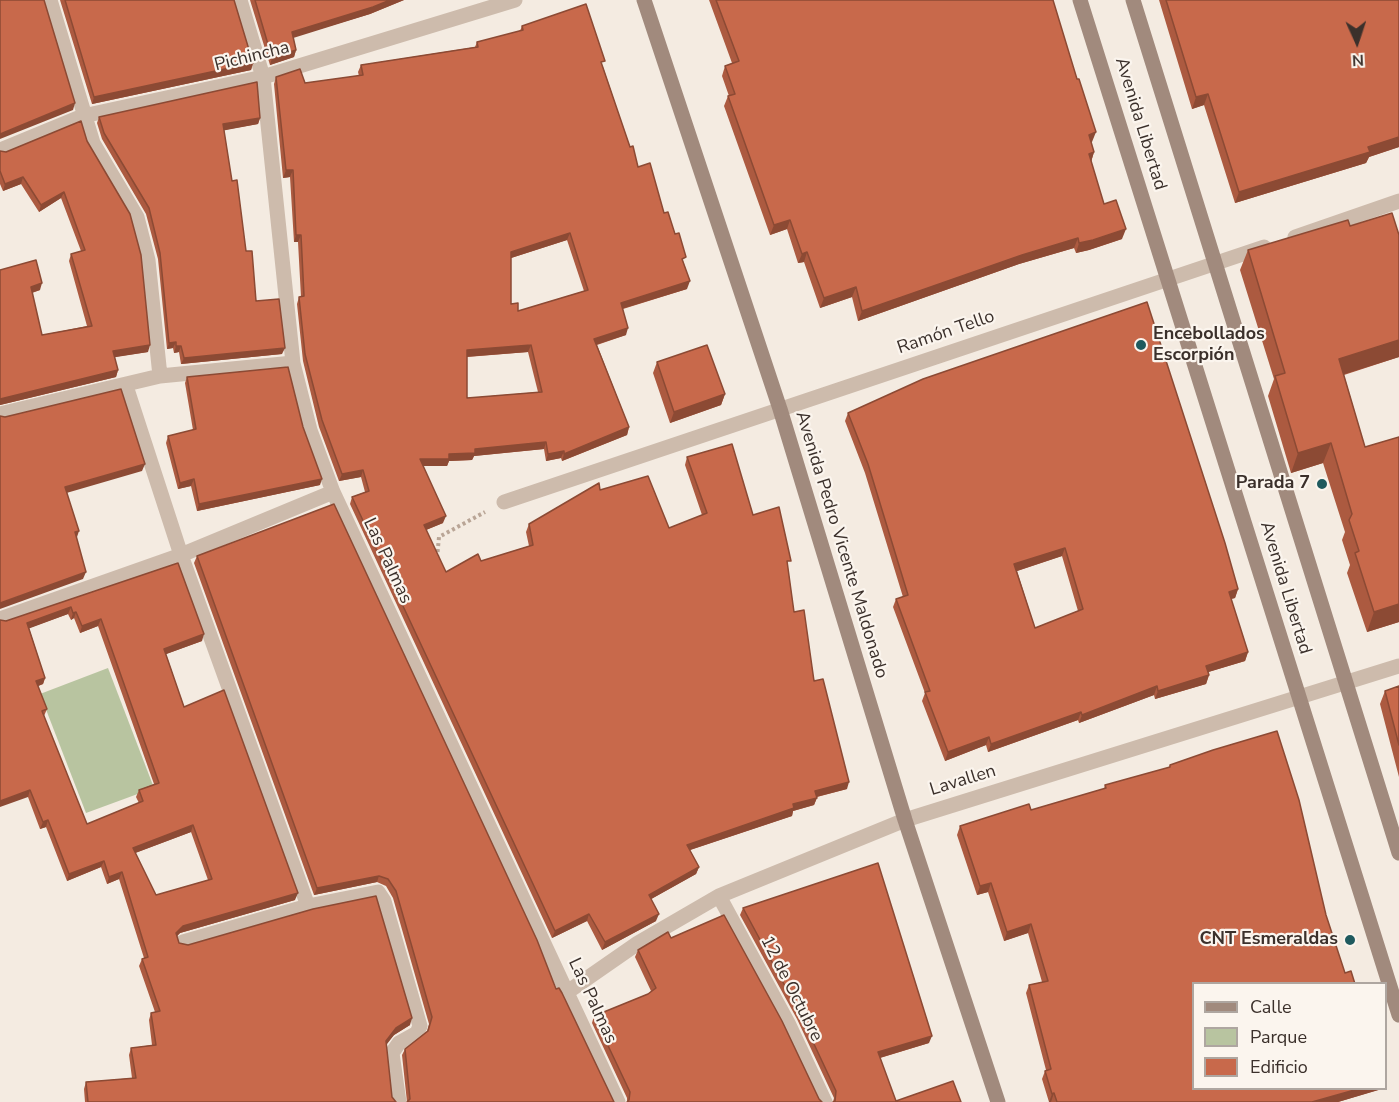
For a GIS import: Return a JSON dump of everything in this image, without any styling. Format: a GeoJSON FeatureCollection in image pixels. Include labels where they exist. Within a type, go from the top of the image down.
{"type":"FeatureCollection","features":[{"type":"Feature","properties":{"kind":"street"},"geometry":{"type":"LineString","coordinates":[[50,0],[83,116],[93,143],[137,217],[148,260],[160,376]]}},
{"type":"Feature","properties":{"kind":"street","name":"Las Palmas"},"geometry":{"type":"LineString","coordinates":[[240,0],[263,76],[292,363],[310,430],[333,492],[618,1102]]}},
{"type":"Feature","properties":{"kind":"street","name":"Pichincha"},"geometry":{"type":"LineString","coordinates":[[0,150],[83,116],[263,76],[484,4],[514,0]]}},
{"type":"Feature","properties":{"kind":"street","name":"Avenida Pedro Vicente Maldonado"},"geometry":{"type":"LineString","coordinates":[[644,0],[780,410],[905,820],[998,1102]]}},
{"type":"Feature","properties":{"kind":"street","name":"Avenida Libertad"},"geometry":{"type":"LineString","coordinates":[[1080,0],[1399,1015]]}},
{"type":"Feature","properties":{"kind":"street","name":"Avenida Libertad"},"geometry":{"type":"LineString","coordinates":[[1133,0],[1399,853]]}},
{"type":"Feature","properties":{"kind":"street","name":"Ramón Tello"},"geometry":{"type":"LineString","coordinates":[[504,502],[1399,201]]}},
{"type":"Feature","properties":{"kind":"street"},"geometry":{"type":"LineString","coordinates":[[0,414],[126,386],[160,376],[292,363]]}},
{"type":"Feature","properties":{"kind":"street"},"geometry":{"type":"LineString","coordinates":[[126,386],[181,555],[308,906]]}},
{"type":"Feature","properties":{"kind":"street"},"geometry":{"type":"LineString","coordinates":[[0,619],[181,555],[333,492]]}},
{"type":"Feature","properties":{"kind":"street","name":"Lavallen"},"geometry":{"type":"LineString","coordinates":[[566,993],[638,943],[719,896],[905,820],[1399,666]]}},
{"type":"Feature","properties":{"kind":"street"},"geometry":{"type":"LineString","coordinates":[[183,942],[308,906],[378,892],[384,901],[420,1026],[417,1033],[399,1043],[392,1053],[399,1102]]}},
{"type":"Feature","properties":{"kind":"street","name":"12 de Octubre"},"geometry":{"type":"LineString","coordinates":[[719,896],[788,1023],[825,1102]]}},
{"type":"Feature","properties":{"kind":"path"},"geometry":{"type":"LineString","coordinates":[[430,565],[438,557],[439,537],[504,502]]}},
{"type":"Feature","properties":{"kind":"green space"},"geometry":{"type":"Polygon","coordinates":[[[108,668],[154,788],[86,813],[40,694],[108,668]]]}},
{"type":"Feature","properties":{"kind":"building"},"geometry":{"type":"Polygon","coordinates":[[[0,0],[44,0],[75,103],[0,134],[0,0]]]}},
{"type":"Feature","properties":{"kind":"building"},"geometry":{"type":"Polygon","coordinates":[[[65,0],[234,0],[253,63],[94,97],[65,0]]]}},
{"type":"Feature","properties":{"kind":"building"},"geometry":{"type":"Polygon","coordinates":[[[255,0],[390,0],[292,32],[296,50],[272,58],[255,0]]]}},
{"type":"Feature","properties":{"kind":"building"},"geometry":{"type":"Polygon","coordinates":[[[716,0],[1053,0],[1096,132],[1089,135],[1094,152],[1089,154],[1104,204],[1116,200],[1126,229],[1079,243],[1078,238],[1022,255],[862,311],[856,287],[824,298],[807,252],[802,254],[790,220],[774,225],[728,96],[735,94],[725,66],[739,61],[716,0]]]}},
{"type":"Feature","properties":{"kind":"building"},"geometry":{"type":"Polygon","coordinates":[[[1166,0],[1399,0],[1399,137],[1368,147],[1370,152],[1239,192],[1208,94],[1196,97],[1166,0]]]}},
{"type":"Feature","properties":{"kind":"building"},"geometry":{"type":"Polygon","coordinates":[[[586,4],[605,61],[601,62],[630,147],[633,146],[638,167],[650,163],[664,213],[668,212],[675,234],[679,233],[686,257],[682,259],[690,281],[621,303],[628,328],[594,339],[629,427],[564,454],[564,451],[548,454],[546,442],[475,449],[475,453],[449,454],[449,459],[420,459],[446,516],[424,525],[446,572],[478,554],[481,561],[533,545],[529,524],[599,483],[600,490],[648,476],[669,528],[707,513],[687,457],[732,444],[753,515],[779,507],[791,561],[787,561],[794,612],[804,610],[814,681],[823,679],[849,782],[815,791],[817,798],[793,804],[794,808],[687,845],[699,867],[649,895],[659,914],[605,942],[589,914],[555,931],[352,497],[369,491],[363,470],[342,474],[322,420],[305,354],[299,297],[304,296],[301,235],[296,235],[293,170],[286,170],[276,77],[300,69],[305,83],[363,75],[361,65],[478,47],[477,42],[523,30],[522,26],[586,4]],[[570,233],[511,252],[511,304],[518,303],[518,311],[588,290],[570,233]],[[531,345],[467,350],[467,398],[542,392],[531,345]]]}},
{"type":"Feature","properties":{"kind":"building"},"geometry":{"type":"Polygon","coordinates":[[[257,82],[260,118],[223,124],[232,181],[237,180],[246,251],[252,251],[256,301],[279,299],[285,348],[184,358],[181,346],[176,346],[176,342],[169,343],[160,253],[149,208],[104,133],[99,117],[257,82]]]}},
{"type":"Feature","properties":{"kind":"building"},"geometry":{"type":"Polygon","coordinates":[[[81,121],[87,141],[130,214],[141,255],[150,345],[113,351],[118,370],[0,399],[0,270],[36,260],[42,283],[31,287],[42,335],[92,326],[71,254],[85,250],[64,192],[41,205],[23,177],[5,184],[0,171],[0,151],[6,152],[81,121]]]}},
{"type":"Feature","properties":{"kind":"building"},"geometry":{"type":"Polygon","coordinates":[[[1392,213],[1399,235],[1399,340],[1339,359],[1365,447],[1399,437],[1399,604],[1374,612],[1355,553],[1359,551],[1349,520],[1352,514],[1331,443],[1298,453],[1275,376],[1285,373],[1248,250],[1348,220],[1350,226],[1392,213]]]}},
{"type":"Feature","properties":{"kind":"building"},"geometry":{"type":"Polygon","coordinates":[[[1147,302],[1225,543],[1238,589],[1229,592],[1248,652],[1206,666],[1209,675],[1158,691],[1157,686],[1082,715],[1081,712],[991,744],[989,737],[948,752],[925,692],[930,691],[896,599],[908,595],[868,464],[848,413],[923,379],[1147,302]],[[1065,548],[1014,564],[1035,628],[1083,609],[1065,548]]]}},
{"type":"Feature","properties":{"kind":"building"},"geometry":{"type":"Polygon","coordinates":[[[707,345],[725,394],[674,412],[657,362],[707,345]]]}},
{"type":"Feature","properties":{"kind":"building"},"geometry":{"type":"Polygon","coordinates":[[[288,367],[303,427],[322,479],[199,504],[194,479],[180,483],[168,436],[196,429],[187,377],[288,367]]]}},
{"type":"Feature","properties":{"kind":"building"},"geometry":{"type":"Polygon","coordinates":[[[121,389],[145,464],[65,487],[79,531],[75,532],[86,572],[0,603],[0,416],[5,417],[121,389]]]}},
{"type":"Feature","properties":{"kind":"building"},"geometry":{"type":"Polygon","coordinates":[[[334,504],[537,940],[556,989],[559,988],[562,993],[614,1102],[407,1102],[410,1099],[405,1049],[428,1031],[432,1017],[396,891],[388,879],[379,876],[317,888],[197,556],[334,504]]]}},
{"type":"Feature","properties":{"kind":"building"},"geometry":{"type":"Polygon","coordinates":[[[178,563],[204,634],[164,649],[184,707],[224,690],[298,893],[183,926],[176,933],[179,943],[188,945],[313,909],[376,896],[412,1018],[396,1028],[386,1041],[392,1097],[396,1102],[88,1102],[86,1082],[136,1078],[131,1048],[156,1045],[151,1013],[160,1011],[142,959],[148,957],[122,872],[109,877],[104,861],[69,874],[48,820],[43,822],[30,790],[0,801],[0,620],[6,621],[178,563]],[[71,607],[27,623],[45,678],[36,681],[47,709],[42,711],[87,824],[143,801],[139,790],[159,783],[101,619],[82,626],[76,612],[73,613],[71,607]],[[193,825],[133,848],[156,895],[212,879],[193,825]]]}},
{"type":"Feature","properties":{"kind":"building"},"geometry":{"type":"Polygon","coordinates":[[[1399,686],[1399,745],[1385,691],[1399,686]]]}},
{"type":"Feature","properties":{"kind":"building"},"geometry":{"type":"Polygon","coordinates":[[[1277,731],[1299,800],[1326,915],[1345,973],[1351,971],[1354,982],[1192,982],[1192,1090],[1354,1090],[1312,1102],[1057,1102],[1045,1071],[1051,1069],[1029,985],[1048,981],[1031,924],[1007,932],[991,883],[980,886],[960,826],[1029,804],[1031,810],[1106,788],[1105,785],[1170,767],[1170,765],[1277,731]]]}},
{"type":"Feature","properties":{"kind":"building"},"geometry":{"type":"Polygon","coordinates":[[[878,863],[932,1036],[878,1052],[896,1101],[953,1081],[961,1102],[833,1102],[836,1091],[799,1012],[743,908],[878,863]]]}},
{"type":"Feature","properties":{"kind":"building"},"geometry":{"type":"Polygon","coordinates":[[[724,915],[782,1021],[822,1102],[627,1102],[630,1092],[594,1016],[648,994],[656,988],[638,950],[668,932],[671,938],[724,915]]]}},
{"type":"Feature","properties":{"kind":"place","name":"Encebollados Escorpión"},"geometry":{"type":"Point","coordinates":[1141,345]}},
{"type":"Feature","properties":{"kind":"place","name":"Parada 7"},"geometry":{"type":"Point","coordinates":[1322,484]}},
{"type":"Feature","properties":{"kind":"place","name":"CNT Esmeraldas"},"geometry":{"type":"Point","coordinates":[1350,940]}}]}
